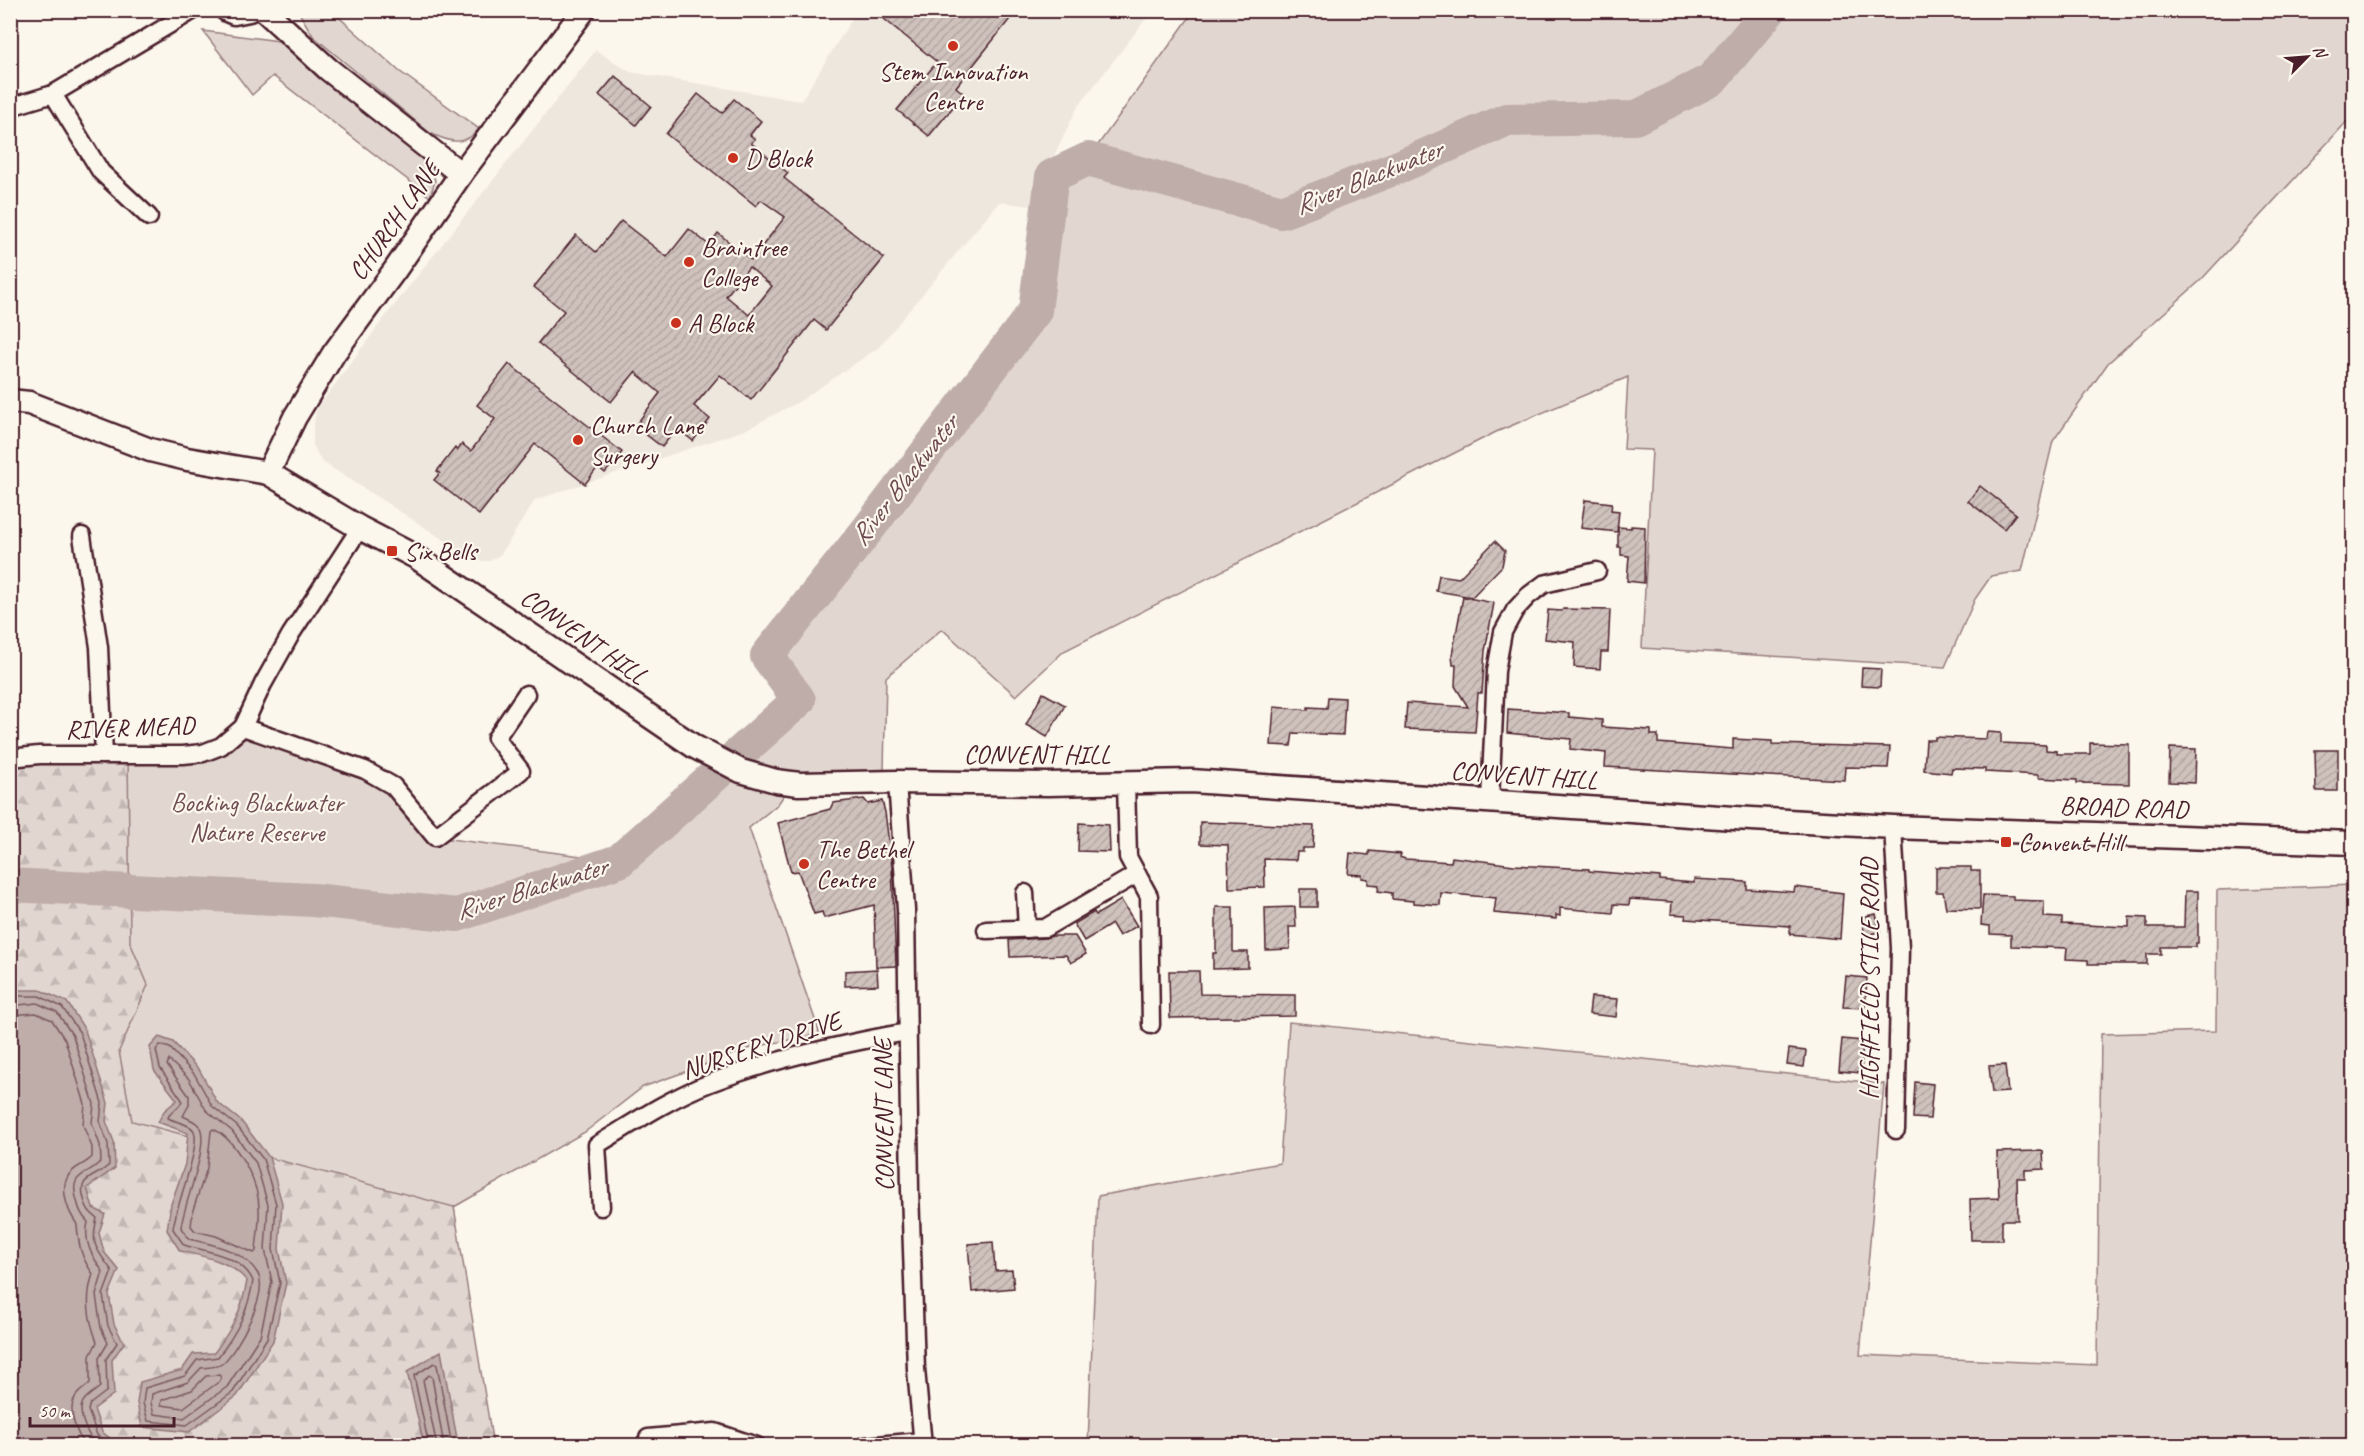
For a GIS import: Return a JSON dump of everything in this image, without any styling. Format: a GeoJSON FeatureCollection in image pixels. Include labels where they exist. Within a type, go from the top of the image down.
{"type":"FeatureCollection","features":[{"type":"Feature","properties":{"kind":"main road"},"geometry":{"type":"LineString","coordinates":[[227,10],[234,13],[249,10]]}},
{"type":"Feature","properties":{"kind":"main road"},"geometry":{"type":"LineString","coordinates":[[264,10],[328,69],[461,174]]}},
{"type":"Feature","properties":{"kind":"main road","name":"CHURCH LANE"},"geometry":{"type":"LineString","coordinates":[[268,473],[295,417],[334,353],[461,174],[584,10]]}},
{"type":"Feature","properties":{"kind":"main road"},"geometry":{"type":"LineString","coordinates":[[10,401],[29,404],[150,450],[268,473]]}},
{"type":"Feature","properties":{"kind":"main road","name":"CONVENT HILL"},"geometry":{"type":"LineString","coordinates":[[268,473],[360,528],[416,557],[695,747],[741,771],[776,781],[799,784],[1191,781],[1893,827]]}},
{"type":"Feature","properties":{"kind":"main road","name":"BROAD ROAD"},"geometry":{"type":"LineString","coordinates":[[1893,827],[2354,843]]}},
{"type":"Feature","properties":{"kind":"street"},"geometry":{"type":"LineString","coordinates":[[10,107],[53,94],[194,10]]}},
{"type":"Feature","properties":{"kind":"street"},"geometry":{"type":"LineString","coordinates":[[53,94],[95,174],[149,217]]}},
{"type":"Feature","properties":{"kind":"street","name":"RIVER MEAD"},"geometry":{"type":"LineString","coordinates":[[10,758],[39,755],[183,755],[202,753],[221,746],[243,727],[263,684],[291,634],[360,528]]}},
{"type":"Feature","properties":{"kind":"street"},"geometry":{"type":"LineString","coordinates":[[82,536],[99,647],[104,755]]}},
{"type":"Feature","properties":{"kind":"street"},"geometry":{"type":"LineString","coordinates":[[1490,801],[1496,671],[1503,632],[1515,610],[1528,596],[1545,584],[1597,571]]}},
{"type":"Feature","properties":{"kind":"street"},"geometry":{"type":"LineString","coordinates":[[243,727],[365,770],[393,786],[435,837],[521,771],[496,738],[526,694]]}},
{"type":"Feature","properties":{"kind":"street","name":"CONVENT LANE"},"geometry":{"type":"LineString","coordinates":[[897,782],[906,910],[916,1369],[922,1443]]}},
{"type":"Feature","properties":{"kind":"street"},"geometry":{"type":"LineString","coordinates":[[1126,783],[1128,857],[1149,896],[1151,1025]]}},
{"type":"Feature","properties":{"kind":"street","name":"HIGHFIELD STILE ROAD"},"geometry":{"type":"LineString","coordinates":[[1893,827],[1900,948],[1896,1130]]}},
{"type":"Feature","properties":{"kind":"street"},"geometry":{"type":"LineString","coordinates":[[986,930],[1045,928],[1137,874]]}},
{"type":"Feature","properties":{"kind":"street"},"geometry":{"type":"LineString","coordinates":[[1025,893],[1027,929]]}},
{"type":"Feature","properties":{"kind":"street","name":"NURSERY DRIVE"},"geometry":{"type":"LineString","coordinates":[[601,1207],[597,1145],[658,1107],[709,1083],[770,1064],[841,1044],[907,1032]]}},
{"type":"Feature","properties":{"kind":"street"},"geometry":{"type":"LineString","coordinates":[[647,1446],[648,1438],[715,1432],[757,1446]]}},
{"type":"Feature","properties":{"kind":"street"},"geometry":{"type":"LineString","coordinates":[[865,1446],[922,1443]]}},
{"type":"Feature","properties":{"kind":"shaded area","name":"Braintree College"},"geometry":{"type":"Polygon","coordinates":[[[857,11],[1152,11],[1077,108],[1030,206],[999,202],[878,348],[800,401],[745,430],[535,500],[501,554],[490,561],[477,561],[321,461],[313,445],[316,410],[384,318],[596,50],[630,72],[801,101],[857,11]]]}},
{"type":"Feature","properties":{"kind":"green space"},"geometry":{"type":"Polygon","coordinates":[[[298,11],[332,11],[399,71],[479,129],[462,141],[444,139],[430,133],[313,36],[298,11]]]}},
{"type":"Feature","properties":{"kind":"green space","name":"Bocking Blackwater Nature Reserve"},"geometry":{"type":"Polygon","coordinates":[[[1194,11],[2353,11],[2353,115],[2201,280],[2108,363],[2053,441],[2022,571],[1991,576],[1975,599],[1945,667],[1642,648],[1652,450],[1624,449],[1628,377],[1496,432],[1064,651],[1016,696],[942,629],[886,677],[884,771],[795,779],[778,804],[749,828],[820,1034],[754,1047],[643,1087],[585,1132],[454,1207],[464,1279],[11,1446],[11,760],[183,755],[243,727],[365,770],[435,837],[619,861],[799,701],[767,656],[869,528],[1035,311],[1052,176],[1088,159],[1194,11]]]}},
{"type":"Feature","properties":{"kind":"green space"},"geometry":{"type":"Polygon","coordinates":[[[203,31],[279,41],[432,166],[435,181],[430,197],[273,76],[252,95],[203,31]]]}},
{"type":"Feature","properties":{"kind":"green space"},"geometry":{"type":"Polygon","coordinates":[[[128,752],[130,942],[148,985],[119,1051],[132,1121],[454,1207],[493,1445],[11,1446],[11,760],[128,752]]]}},
{"type":"Feature","properties":{"kind":"green space"},"geometry":{"type":"Polygon","coordinates":[[[2353,885],[2353,1445],[1088,1445],[1098,1196],[1280,1163],[1289,1022],[1884,1084],[1860,1355],[2097,1365],[2101,1034],[2216,1031],[2217,890],[2353,885]]]}},
{"type":"Feature","properties":{"kind":"water"},"geometry":{"type":"Polygon","coordinates":[[[15,990],[40,990],[67,1002],[85,1030],[108,1103],[106,1121],[114,1142],[115,1168],[87,1188],[93,1208],[105,1214],[99,1233],[104,1252],[119,1270],[109,1294],[114,1324],[124,1343],[112,1360],[114,1394],[94,1409],[102,1432],[119,1445],[11,1445],[10,996],[15,990]]]}},
{"type":"Feature","properties":{"kind":"water"},"geometry":{"type":"Polygon","coordinates":[[[159,1037],[173,1042],[200,1071],[217,1102],[241,1121],[269,1157],[282,1203],[279,1249],[286,1283],[273,1341],[237,1396],[189,1432],[142,1427],[137,1403],[140,1382],[182,1370],[193,1354],[214,1353],[235,1319],[247,1281],[225,1264],[180,1251],[167,1230],[171,1204],[185,1164],[188,1133],[158,1122],[164,1111],[177,1100],[154,1070],[150,1047],[159,1037]]]}},
{"type":"Feature","properties":{"kind":"water"},"geometry":{"type":"Polygon","coordinates":[[[441,1351],[458,1444],[424,1445],[407,1372],[441,1351]]]}},
{"type":"Feature","properties":{"kind":"building","name":"Stem Innovation Centre"},"geometry":{"type":"Polygon","coordinates":[[[873,10],[1017,10],[956,87],[964,94],[929,136],[897,110],[937,62],[873,10]]]}},
{"type":"Feature","properties":{"kind":"building"},"geometry":{"type":"Polygon","coordinates":[[[615,76],[651,106],[636,125],[599,95],[615,76]]]}},
{"type":"Feature","properties":{"kind":"building","name":"A Block"},"geometry":{"type":"Polygon","coordinates":[[[698,94],[722,113],[734,99],[761,121],[750,135],[755,139],[751,143],[788,173],[784,178],[884,258],[826,330],[814,320],[751,400],[720,375],[694,406],[710,419],[693,441],[677,428],[662,447],[635,426],[660,393],[635,372],[611,402],[538,343],[564,311],[534,287],[576,235],[596,252],[621,221],[667,257],[689,229],[709,245],[718,233],[751,260],[785,217],[761,200],[756,206],[666,134],[698,94]],[[749,267],[726,296],[749,315],[772,286],[749,267]]]}},
{"type":"Feature","properties":{"kind":"building","name":"Church Lane Surgery"},"geometry":{"type":"Polygon","coordinates":[[[509,364],[622,452],[605,473],[598,467],[585,484],[535,444],[479,515],[434,480],[440,473],[437,471],[455,448],[457,451],[462,444],[471,451],[495,419],[477,405],[509,364]]]}},
{"type":"Feature","properties":{"kind":"building"},"geometry":{"type":"Polygon","coordinates":[[[1980,486],[2016,514],[2004,529],[1968,501],[1980,486]]]}},
{"type":"Feature","properties":{"kind":"building"},"geometry":{"type":"Polygon","coordinates":[[[1585,500],[1612,503],[1611,510],[1619,511],[1617,532],[1581,528],[1585,500]]]}},
{"type":"Feature","properties":{"kind":"building"},"geometry":{"type":"Polygon","coordinates":[[[1631,526],[1645,527],[1644,583],[1627,581],[1629,556],[1621,555],[1621,547],[1618,547],[1618,527],[1631,528],[1631,526]]]}},
{"type":"Feature","properties":{"kind":"building"},"geometry":{"type":"Polygon","coordinates":[[[1495,541],[1505,551],[1502,566],[1472,597],[1436,591],[1439,575],[1459,578],[1495,541]]]}},
{"type":"Feature","properties":{"kind":"building"},"geometry":{"type":"Polygon","coordinates":[[[1463,597],[1494,603],[1485,651],[1482,693],[1478,693],[1475,732],[1405,729],[1407,703],[1468,707],[1455,686],[1456,665],[1453,665],[1452,655],[1463,597]]]}},
{"type":"Feature","properties":{"kind":"building"},"geometry":{"type":"Polygon","coordinates":[[[1563,609],[1610,610],[1608,652],[1601,652],[1600,669],[1574,667],[1575,642],[1545,639],[1548,610],[1562,611],[1563,609]]]}},
{"type":"Feature","properties":{"kind":"building"},"geometry":{"type":"Polygon","coordinates":[[[1862,668],[1881,669],[1880,687],[1861,686],[1862,668]]]}},
{"type":"Feature","properties":{"kind":"building"},"geometry":{"type":"Polygon","coordinates":[[[1043,693],[1065,705],[1047,737],[1026,725],[1043,693]]]}},
{"type":"Feature","properties":{"kind":"building"},"geometry":{"type":"Polygon","coordinates":[[[1328,697],[1345,698],[1343,735],[1293,733],[1291,746],[1271,745],[1274,707],[1308,710],[1308,707],[1327,708],[1328,697]]]}},
{"type":"Feature","properties":{"kind":"building"},"geometry":{"type":"Polygon","coordinates":[[[1508,709],[1569,713],[1569,717],[1602,720],[1602,727],[1651,730],[1651,735],[1658,735],[1658,743],[1733,749],[1733,739],[1772,741],[1772,744],[1890,747],[1888,768],[1845,767],[1844,780],[1605,767],[1606,753],[1570,749],[1571,739],[1507,733],[1508,709]]]}},
{"type":"Feature","properties":{"kind":"building"},"geometry":{"type":"Polygon","coordinates":[[[1987,732],[2001,733],[2001,743],[2046,745],[2046,750],[2057,751],[2057,754],[2090,754],[2090,743],[2129,744],[2129,784],[2077,783],[2077,780],[2038,778],[2038,775],[1985,772],[1985,769],[1952,768],[1951,773],[1924,770],[1926,740],[1935,740],[1935,737],[1986,739],[1987,732]]]}},
{"type":"Feature","properties":{"kind":"building"},"geometry":{"type":"Polygon","coordinates":[[[2170,748],[2196,749],[2195,783],[2169,782],[2170,748]]]}},
{"type":"Feature","properties":{"kind":"building"},"geometry":{"type":"Polygon","coordinates":[[[2315,750],[2338,750],[2338,791],[2316,791],[2315,750]]]}},
{"type":"Feature","properties":{"kind":"building"},"geometry":{"type":"Polygon","coordinates":[[[864,799],[868,804],[882,801],[885,812],[892,867],[896,966],[876,967],[874,905],[824,918],[822,912],[814,914],[798,871],[791,872],[778,823],[830,809],[833,803],[864,799]]]}},
{"type":"Feature","properties":{"kind":"building"},"geometry":{"type":"Polygon","coordinates":[[[1200,822],[1314,826],[1313,848],[1303,848],[1303,852],[1297,852],[1296,860],[1264,859],[1265,887],[1229,888],[1228,845],[1200,844],[1200,822]]]}},
{"type":"Feature","properties":{"kind":"building"},"geometry":{"type":"Polygon","coordinates":[[[1079,823],[1109,825],[1110,852],[1078,851],[1079,823]]]}},
{"type":"Feature","properties":{"kind":"building"},"geometry":{"type":"Polygon","coordinates":[[[1369,851],[1401,854],[1400,857],[1405,859],[1451,862],[1452,857],[1514,865],[1589,869],[1589,871],[1660,877],[1660,880],[1694,883],[1694,879],[1747,882],[1747,889],[1794,892],[1795,887],[1843,893],[1840,939],[1790,934],[1790,926],[1685,919],[1686,915],[1671,914],[1672,902],[1630,899],[1629,905],[1614,904],[1613,913],[1560,908],[1560,916],[1556,915],[1556,919],[1494,913],[1496,898],[1441,893],[1440,905],[1413,903],[1413,901],[1392,899],[1392,893],[1378,891],[1379,885],[1368,884],[1368,879],[1362,878],[1362,875],[1348,874],[1350,853],[1369,855],[1369,851]]]}},
{"type":"Feature","properties":{"kind":"building"},"geometry":{"type":"Polygon","coordinates":[[[1936,867],[1971,867],[1971,871],[1980,871],[1980,909],[1946,908],[1943,892],[1936,892],[1936,867]]]}},
{"type":"Feature","properties":{"kind":"building"},"geometry":{"type":"Polygon","coordinates":[[[1300,889],[1317,889],[1317,907],[1300,907],[1300,889]]]}},
{"type":"Feature","properties":{"kind":"building"},"geometry":{"type":"Polygon","coordinates":[[[2185,891],[2198,891],[2198,943],[2196,947],[2161,947],[2161,954],[2147,954],[2147,964],[2088,964],[2088,960],[2066,959],[2067,948],[2011,946],[2011,935],[1990,934],[1990,926],[1981,925],[1983,895],[2013,896],[2013,900],[2044,901],[2044,917],[2062,918],[2062,924],[2129,927],[2129,917],[2147,918],[2147,927],[2184,927],[2185,891]]]}},
{"type":"Feature","properties":{"kind":"building"},"geometry":{"type":"Polygon","coordinates":[[[1121,900],[1137,926],[1119,936],[1112,924],[1084,941],[1074,924],[1094,912],[1096,915],[1121,900]]]}},
{"type":"Feature","properties":{"kind":"building"},"geometry":{"type":"Polygon","coordinates":[[[1216,907],[1233,907],[1233,952],[1248,952],[1248,968],[1213,969],[1213,953],[1216,953],[1216,907]]]}},
{"type":"Feature","properties":{"kind":"building"},"geometry":{"type":"Polygon","coordinates":[[[1295,907],[1296,927],[1289,927],[1290,949],[1266,950],[1265,908],[1295,907]]]}},
{"type":"Feature","properties":{"kind":"building"},"geometry":{"type":"Polygon","coordinates":[[[1876,914],[1880,932],[1865,935],[1861,917],[1876,914]]]}},
{"type":"Feature","properties":{"kind":"building"},"geometry":{"type":"Polygon","coordinates":[[[1075,936],[1086,954],[1071,963],[1066,955],[1010,957],[1009,940],[1075,936]]]}},
{"type":"Feature","properties":{"kind":"building"},"geometry":{"type":"Polygon","coordinates":[[[877,969],[878,985],[845,986],[845,971],[877,969]]]}},
{"type":"Feature","properties":{"kind":"building"},"geometry":{"type":"Polygon","coordinates":[[[1169,971],[1199,971],[1200,994],[1295,995],[1295,1016],[1170,1018],[1169,971]]]}},
{"type":"Feature","properties":{"kind":"building"},"geometry":{"type":"Polygon","coordinates":[[[1846,976],[1867,978],[1865,1008],[1843,1007],[1846,976]]]}},
{"type":"Feature","properties":{"kind":"building"},"geometry":{"type":"Polygon","coordinates":[[[1591,997],[1618,999],[1616,1017],[1589,1014],[1591,997]]]}},
{"type":"Feature","properties":{"kind":"building"},"geometry":{"type":"Polygon","coordinates":[[[1842,1039],[1863,1041],[1861,1073],[1839,1071],[1842,1039]]]}},
{"type":"Feature","properties":{"kind":"building"},"geometry":{"type":"Polygon","coordinates":[[[1789,1049],[1806,1051],[1804,1067],[1787,1065],[1789,1049]]]}},
{"type":"Feature","properties":{"kind":"building"},"geometry":{"type":"Polygon","coordinates":[[[2005,1065],[2008,1092],[1992,1093],[1989,1066],[2005,1065]]]}},
{"type":"Feature","properties":{"kind":"building"},"geometry":{"type":"Polygon","coordinates":[[[1915,1082],[1933,1084],[1930,1119],[1913,1118],[1915,1082]]]}},
{"type":"Feature","properties":{"kind":"building"},"geometry":{"type":"Polygon","coordinates":[[[2043,1151],[2044,1169],[2025,1170],[2025,1178],[2017,1178],[2018,1220],[2002,1220],[2002,1240],[1971,1240],[1970,1199],[1999,1198],[1997,1152],[2043,1151]]]}},
{"type":"Feature","properties":{"kind":"building"},"geometry":{"type":"Polygon","coordinates":[[[993,1242],[995,1271],[1012,1270],[1014,1288],[972,1292],[968,1244],[993,1242]]]}},
{"type":"Feature","properties":{"kind":"waterway","name":"River Blackwater"},"geometry":{"type":"LineString","coordinates":[[10,885],[313,900],[457,915],[619,861],[799,700],[767,656],[869,528],[1035,311],[1052,176],[1088,159],[1282,212],[1401,166],[1506,120],[1635,118],[1711,80],[1770,10]]}},
{"type":"Feature","properties":{"kind":"place","name":"Stem Innovation Centre"},"geometry":{"type":"Point","coordinates":[953,46]}},
{"type":"Feature","properties":{"kind":"place","name":"D Block"},"geometry":{"type":"Point","coordinates":[733,158]}},
{"type":"Feature","properties":{"kind":"place","name":"Braintree College"},"geometry":{"type":"Point","coordinates":[689,262]}},
{"type":"Feature","properties":{"kind":"place","name":"A Block"},"geometry":{"type":"Point","coordinates":[676,323]}},
{"type":"Feature","properties":{"kind":"place","name":"Church Lane Surgery"},"geometry":{"type":"Point","coordinates":[578,440]}},
{"type":"Feature","properties":{"kind":"place","name":"Six Bells"},"geometry":{"type":"Point","coordinates":[392,551]}},
{"type":"Feature","properties":{"kind":"place","name":"Convent Hill"},"geometry":{"type":"Point","coordinates":[2006,842]}},
{"type":"Feature","properties":{"kind":"place","name":"The Bethel Centre"},"geometry":{"type":"Point","coordinates":[804,864]}}]}
